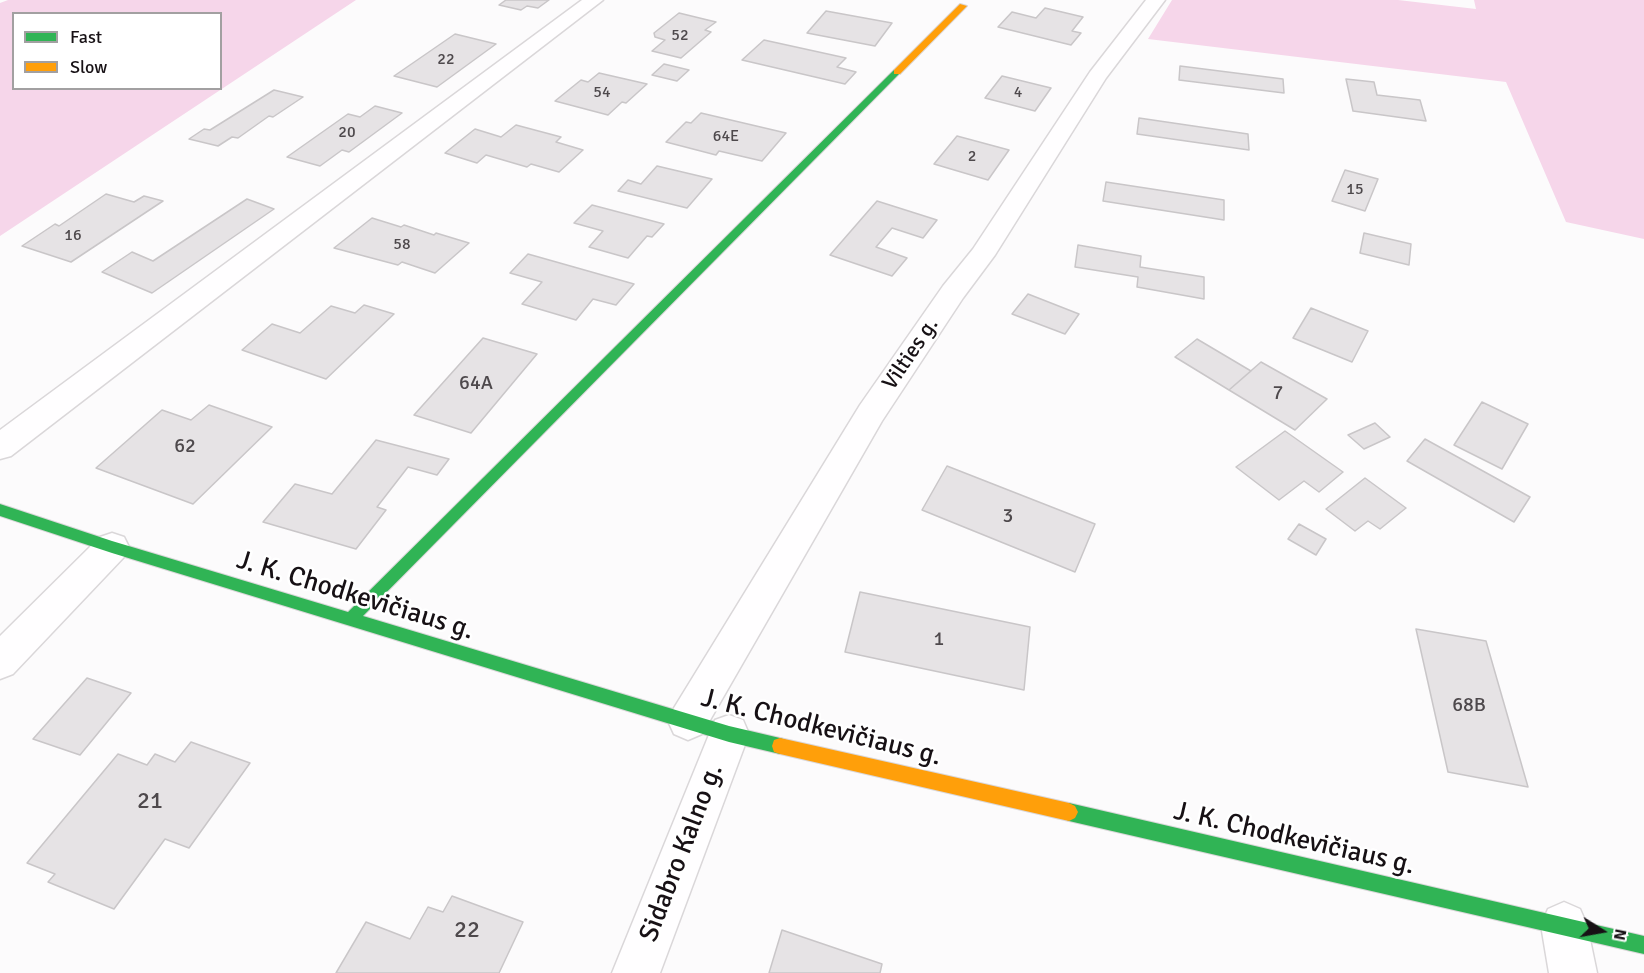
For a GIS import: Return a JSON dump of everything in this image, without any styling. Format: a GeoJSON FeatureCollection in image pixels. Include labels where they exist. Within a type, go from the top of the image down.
{"type":"FeatureCollection","features":[{"type":"Feature","properties":{"kind":"street"},"geometry":{"type":"LineString","coordinates":[[0,447],[594,0]]}},
{"type":"Feature","properties":{"kind":"street","name":"Vilties g."},"geometry":{"type":"LineString","coordinates":[[688,721],[871,413],[953,292],[988,246],[1097,76],[1156,0]]}},
{"type":"Feature","properties":{"kind":"street"},"geometry":{"type":"LineString","coordinates":[[351,620],[963,6]]}},
{"type":"Feature","properties":{"kind":"street","name":"J. K. Chodkevičiaus g."},"geometry":{"type":"LineString","coordinates":[[0,510],[112,547],[729,734],[1644,945]]}},
{"type":"Feature","properties":{"kind":"street"},"geometry":{"type":"LineString","coordinates":[[0,662],[112,547]]}},
{"type":"Feature","properties":{"kind":"street","name":"Sidabro Kalno g."},"geometry":{"type":"LineString","coordinates":[[636,973],[729,734]]}},
{"type":"Feature","properties":{"kind":"street"},"geometry":{"type":"LineString","coordinates":[[1564,925],[1573,973]]}},
{"type":"Feature","properties":{"kind":"shaded area"},"geometry":{"type":"Polygon","coordinates":[[[8,0],[356,0],[222,89],[222,12],[12,12],[12,90],[220,90],[0,236],[0,3],[8,0]]]}},
{"type":"Feature","properties":{"kind":"shaded area"},"geometry":{"type":"Polygon","coordinates":[[[1172,0],[1398,0],[1476,9],[1474,0],[1644,0],[1644,239],[1566,222],[1506,82],[1148,39],[1172,0]]]}},
{"type":"Feature","properties":{"kind":"building"},"geometry":{"type":"Polygon","coordinates":[[[506,0],[549,0],[538,8],[527,6],[521,10],[499,5],[506,0]]]}},
{"type":"Feature","properties":{"kind":"building"},"geometry":{"type":"Polygon","coordinates":[[[1045,8],[1083,17],[1072,31],[1081,33],[1071,45],[998,27],[1012,12],[1036,18],[1045,8]]]}},
{"type":"Feature","properties":{"kind":"building"},"geometry":{"type":"Polygon","coordinates":[[[826,11],[892,23],[875,46],[807,33],[826,11]]]}},
{"type":"Feature","properties":{"kind":"building"},"geometry":{"type":"Polygon","coordinates":[[[679,13],[716,22],[705,30],[711,32],[681,58],[652,51],[665,40],[655,37],[654,33],[679,13]]]}},
{"type":"Feature","properties":{"kind":"building"},"geometry":{"type":"Polygon","coordinates":[[[455,34],[496,44],[437,87],[394,76],[455,34]]]}},
{"type":"Feature","properties":{"kind":"building"},"geometry":{"type":"Polygon","coordinates":[[[764,40],[846,58],[837,67],[856,72],[845,84],[742,60],[764,40]]]}},
{"type":"Feature","properties":{"kind":"building"},"geometry":{"type":"Polygon","coordinates":[[[664,64],[689,70],[677,81],[652,75],[664,64]]]}},
{"type":"Feature","properties":{"kind":"building"},"geometry":{"type":"Polygon","coordinates":[[[1180,66],[1283,79],[1284,93],[1179,80],[1180,66]]]}},
{"type":"Feature","properties":{"kind":"building"},"geometry":{"type":"Polygon","coordinates":[[[599,73],[647,84],[626,103],[622,102],[608,115],[555,101],[581,80],[588,82],[599,73]]]}},
{"type":"Feature","properties":{"kind":"building"},"geometry":{"type":"Polygon","coordinates":[[[1002,76],[1051,88],[1035,111],[985,98],[1002,76]]]}},
{"type":"Feature","properties":{"kind":"building"},"geometry":{"type":"Polygon","coordinates":[[[1346,79],[1374,82],[1377,95],[1420,100],[1426,121],[1353,111],[1346,79]]]}},
{"type":"Feature","properties":{"kind":"building"},"geometry":{"type":"Polygon","coordinates":[[[274,90],[303,97],[273,117],[269,116],[238,138],[232,137],[218,146],[189,139],[204,129],[210,130],[274,90]]]}},
{"type":"Feature","properties":{"kind":"building"},"geometry":{"type":"Polygon","coordinates":[[[375,106],[402,113],[349,152],[342,150],[320,166],[287,157],[348,114],[360,117],[375,106]]]}},
{"type":"Feature","properties":{"kind":"building"},"geometry":{"type":"Polygon","coordinates":[[[701,113],[786,133],[762,161],[719,151],[716,155],[666,142],[686,122],[691,123],[701,113]]]}},
{"type":"Feature","properties":{"kind":"building"},"geometry":{"type":"Polygon","coordinates":[[[1139,118],[1248,134],[1249,150],[1137,134],[1139,118]]]}},
{"type":"Feature","properties":{"kind":"building"},"geometry":{"type":"Polygon","coordinates":[[[516,125],[561,137],[556,142],[583,150],[559,172],[531,164],[527,167],[486,155],[477,163],[445,153],[475,129],[501,137],[516,125]]]}},
{"type":"Feature","properties":{"kind":"building"},"geometry":{"type":"Polygon","coordinates":[[[957,136],[1009,150],[988,180],[934,164],[957,136]]]}},
{"type":"Feature","properties":{"kind":"building"},"geometry":{"type":"Polygon","coordinates":[[[657,166],[712,179],[687,208],[618,191],[628,180],[641,184],[657,166]]]}},
{"type":"Feature","properties":{"kind":"building"},"geometry":{"type":"Polygon","coordinates":[[[1345,170],[1378,179],[1365,211],[1332,201],[1345,170]]]}},
{"type":"Feature","properties":{"kind":"building"},"geometry":{"type":"Polygon","coordinates":[[[1106,182],[1224,200],[1224,220],[1103,201],[1106,182]]]}},
{"type":"Feature","properties":{"kind":"building"},"geometry":{"type":"Polygon","coordinates":[[[106,194],[134,202],[144,196],[163,201],[71,262],[22,246],[55,224],[59,226],[106,194]]]}},
{"type":"Feature","properties":{"kind":"building"},"geometry":{"type":"Polygon","coordinates":[[[247,199],[274,209],[152,293],[102,272],[132,252],[153,261],[247,199]]]}},
{"type":"Feature","properties":{"kind":"building"},"geometry":{"type":"Polygon","coordinates":[[[877,201],[937,220],[923,238],[892,228],[876,247],[907,258],[892,276],[830,255],[877,201]]]}},
{"type":"Feature","properties":{"kind":"building"},"geometry":{"type":"Polygon","coordinates":[[[592,205],[664,224],[652,237],[647,236],[628,258],[589,247],[603,231],[574,223],[592,205]]]}},
{"type":"Feature","properties":{"kind":"building"},"geometry":{"type":"Polygon","coordinates":[[[372,218],[469,243],[435,273],[402,262],[398,265],[334,248],[372,218]]]}},
{"type":"Feature","properties":{"kind":"building"},"geometry":{"type":"Polygon","coordinates":[[[1364,233],[1411,244],[1409,265],[1360,253],[1364,233]]]}},
{"type":"Feature","properties":{"kind":"building"},"geometry":{"type":"Polygon","coordinates":[[[1078,245],[1141,256],[1140,267],[1204,277],[1204,299],[1137,287],[1138,277],[1075,267],[1078,245]]]}},
{"type":"Feature","properties":{"kind":"building"},"geometry":{"type":"Polygon","coordinates":[[[528,254],[634,284],[616,305],[593,299],[576,320],[522,304],[542,282],[510,273],[528,254]]]}},
{"type":"Feature","properties":{"kind":"building"},"geometry":{"type":"Polygon","coordinates":[[[1028,294],[1079,314],[1065,334],[1012,314],[1028,294]]]}},
{"type":"Feature","properties":{"kind":"building"},"geometry":{"type":"Polygon","coordinates":[[[364,305],[394,314],[326,379],[242,350],[272,324],[300,333],[331,306],[355,313],[364,305]]]}},
{"type":"Feature","properties":{"kind":"building"},"geometry":{"type":"Polygon","coordinates":[[[1311,308],[1368,331],[1352,362],[1293,338],[1311,308]]]}},
{"type":"Feature","properties":{"kind":"building"},"geometry":{"type":"Polygon","coordinates":[[[483,338],[537,354],[471,433],[414,415],[483,338]]]}},
{"type":"Feature","properties":{"kind":"building"},"geometry":{"type":"Polygon","coordinates":[[[1197,339],[1251,371],[1229,390],[1175,357],[1197,339]]]}},
{"type":"Feature","properties":{"kind":"building"},"geometry":{"type":"Polygon","coordinates":[[[1261,362],[1327,399],[1295,430],[1229,390],[1261,362]]]}},
{"type":"Feature","properties":{"kind":"building"},"geometry":{"type":"Polygon","coordinates":[[[1482,402],[1528,424],[1502,469],[1454,445],[1482,402]]]}},
{"type":"Feature","properties":{"kind":"building"},"geometry":{"type":"Polygon","coordinates":[[[209,405],[272,427],[193,504],[96,468],[162,410],[191,420],[209,405]]]}},
{"type":"Feature","properties":{"kind":"building"},"geometry":{"type":"Polygon","coordinates":[[[1375,423],[1390,437],[1364,449],[1348,435],[1375,423]]]}},
{"type":"Feature","properties":{"kind":"building"},"geometry":{"type":"Polygon","coordinates":[[[1285,431],[1343,472],[1319,492],[1304,481],[1279,500],[1236,467],[1285,431]]]}},
{"type":"Feature","properties":{"kind":"building"},"geometry":{"type":"Polygon","coordinates":[[[1425,439],[1530,497],[1514,522],[1407,461],[1425,439]]]}},
{"type":"Feature","properties":{"kind":"building"},"geometry":{"type":"Polygon","coordinates":[[[376,440],[449,459],[437,475],[408,467],[377,507],[386,510],[356,549],[263,522],[295,484],[332,494],[376,440]]]}},
{"type":"Feature","properties":{"kind":"building"},"geometry":{"type":"Polygon","coordinates":[[[947,466],[1095,524],[1075,572],[922,510],[947,466]]]}},
{"type":"Feature","properties":{"kind":"building"},"geometry":{"type":"Polygon","coordinates":[[[1365,478],[1406,508],[1380,529],[1368,521],[1355,531],[1326,509],[1365,478]]]}},
{"type":"Feature","properties":{"kind":"building"},"geometry":{"type":"Polygon","coordinates":[[[1299,524],[1326,539],[1316,555],[1288,539],[1299,524]]]}},
{"type":"Feature","properties":{"kind":"building"},"geometry":{"type":"Polygon","coordinates":[[[860,592],[1030,627],[1024,690],[845,652],[860,592]]]}},
{"type":"Feature","properties":{"kind":"building"},"geometry":{"type":"Polygon","coordinates":[[[1416,629],[1486,641],[1528,787],[1448,772],[1416,629]]]}},
{"type":"Feature","properties":{"kind":"building"},"geometry":{"type":"Polygon","coordinates":[[[87,678],[131,693],[80,755],[33,739],[87,678]]]}},
{"type":"Feature","properties":{"kind":"building"},"geometry":{"type":"Polygon","coordinates":[[[191,742],[250,763],[189,848],[165,839],[114,909],[48,882],[55,874],[27,863],[118,754],[147,765],[155,754],[175,762],[191,742]]]}},
{"type":"Feature","properties":{"kind":"building"},"geometry":{"type":"Polygon","coordinates":[[[452,896],[523,922],[499,973],[336,973],[366,922],[410,939],[428,907],[443,912],[452,896]]]}},
{"type":"Feature","properties":{"kind":"building"},"geometry":{"type":"Polygon","coordinates":[[[782,930],[882,964],[880,973],[769,973],[782,930]]]}},
{"type":"Feature","properties":{"kind":"traffic: fast"},"geometry":{"type":"LineString","coordinates":[[351,619],[897,72]]}},
{"type":"Feature","properties":{"kind":"traffic: fast"},"geometry":{"type":"LineString","coordinates":[[0,510],[112,547],[729,734],[780,746]]}},
{"type":"Feature","properties":{"kind":"traffic: fast"},"geometry":{"type":"LineString","coordinates":[[1069,812],[1644,945]]}},
{"type":"Feature","properties":{"kind":"traffic: slow"},"geometry":{"type":"LineString","coordinates":[[897,72],[963,6]]}},
{"type":"Feature","properties":{"kind":"traffic: slow"},"geometry":{"type":"LineString","coordinates":[[780,746],[1069,812]]}}]}
